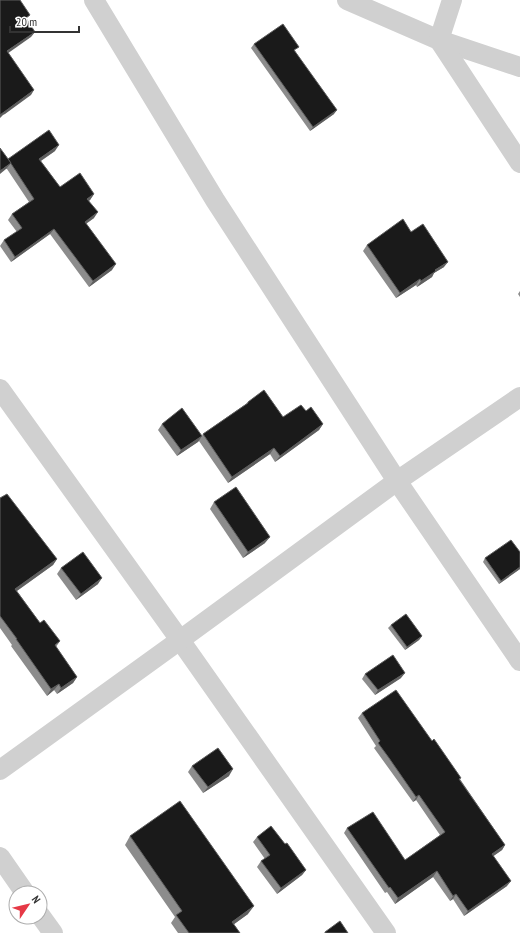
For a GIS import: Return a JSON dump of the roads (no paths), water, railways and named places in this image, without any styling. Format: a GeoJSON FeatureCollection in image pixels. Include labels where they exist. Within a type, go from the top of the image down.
{"type":"FeatureCollection","features":[{"type":"Feature","properties":{"kind":"street"},"geometry":{"type":"LineString","coordinates":[[94,0],[215,200],[397,481],[520,661]]}},
{"type":"Feature","properties":{"kind":"street"},"geometry":{"type":"LineString","coordinates":[[347,0],[439,40],[520,67]]}},
{"type":"Feature","properties":{"kind":"street"},"geometry":{"type":"LineString","coordinates":[[439,40],[452,0]]}},
{"type":"Feature","properties":{"kind":"street"},"geometry":{"type":"LineString","coordinates":[[439,40],[520,163]]}},
{"type":"Feature","properties":{"kind":"street"},"geometry":{"type":"LineString","coordinates":[[0,389],[180,640],[386,933]]}},
{"type":"Feature","properties":{"kind":"street"},"geometry":{"type":"LineString","coordinates":[[0,770],[397,481],[520,397]]}},
{"type":"Feature","properties":{"kind":"street"},"geometry":{"type":"LineString","coordinates":[[0,857],[19,885]]}}]}
